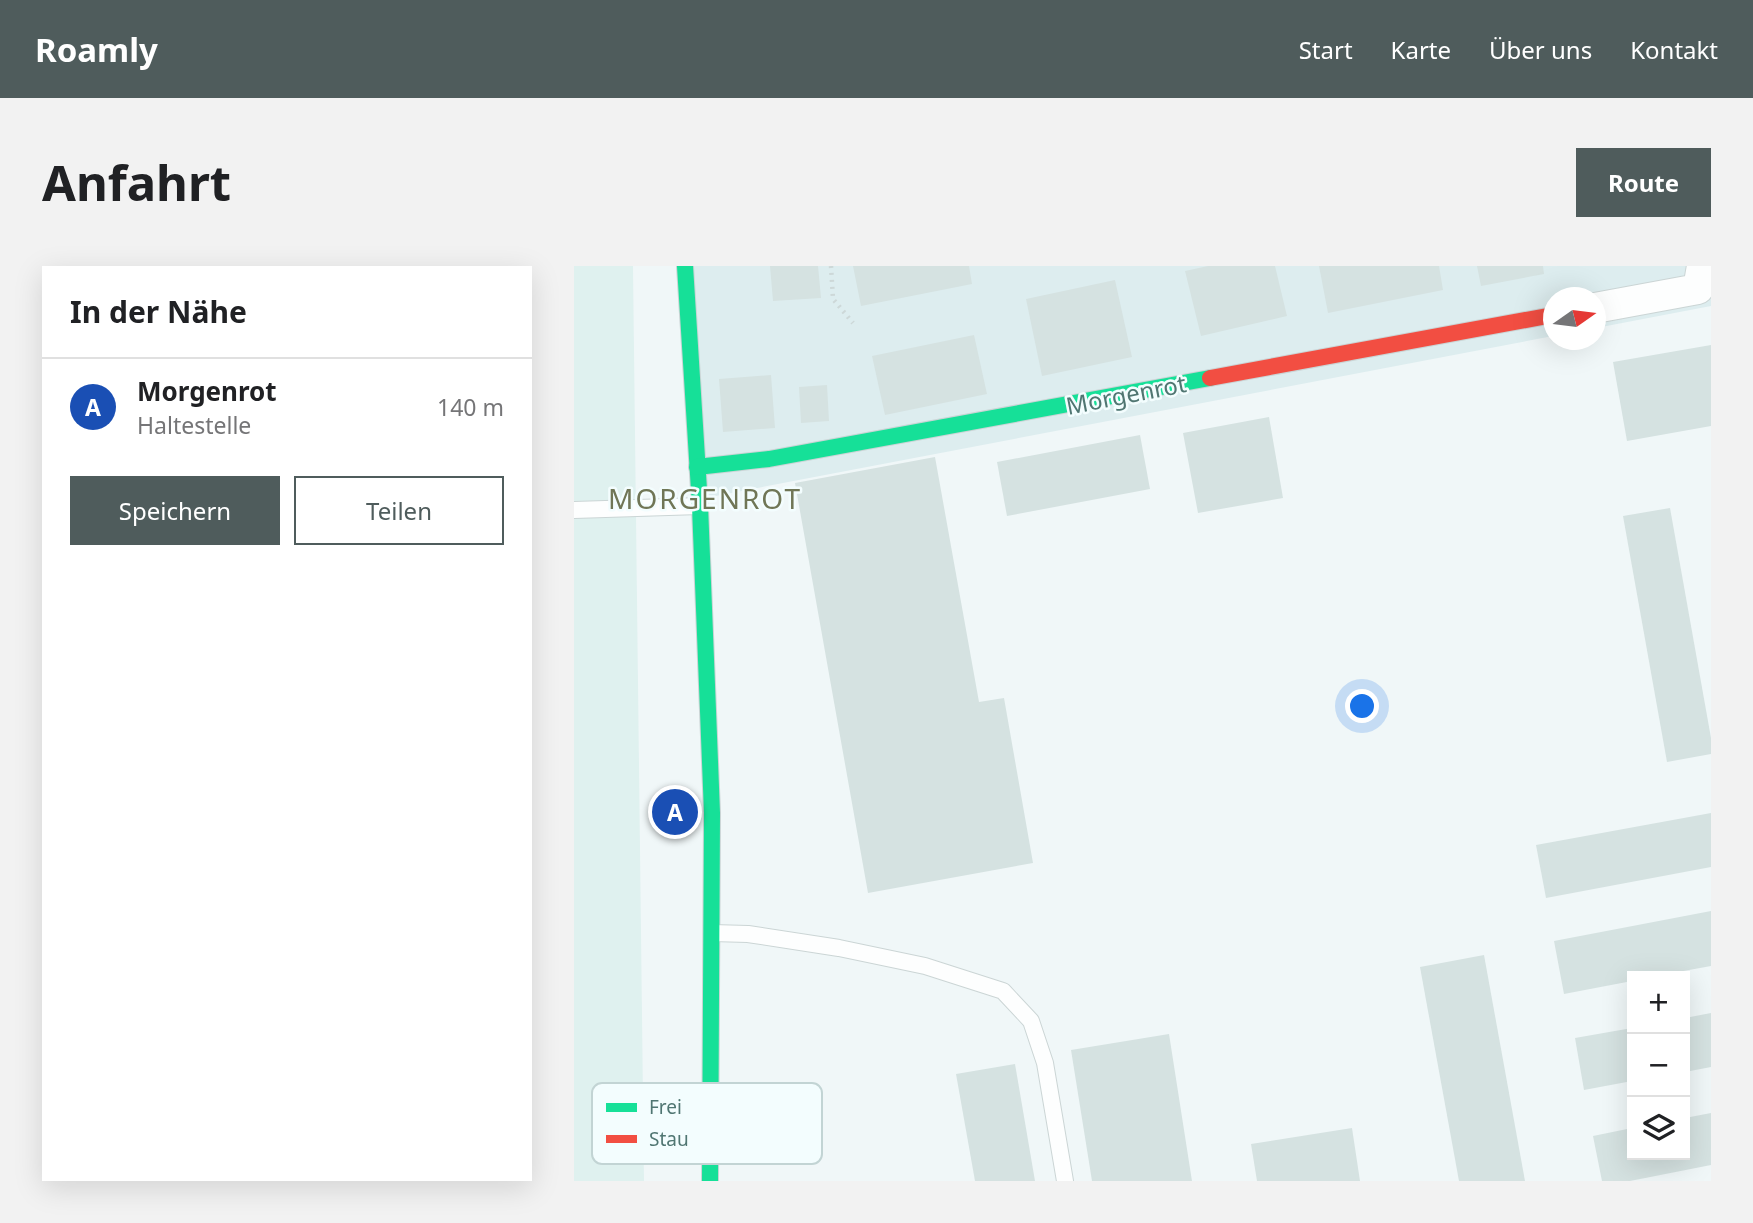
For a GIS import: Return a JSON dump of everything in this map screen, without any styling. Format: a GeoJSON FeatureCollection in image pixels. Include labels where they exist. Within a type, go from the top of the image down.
{"type":"FeatureCollection","features":[{"type":"Feature","properties":{"kind":"main road"},"geometry":{"type":"LineString","coordinates":[[685,266],[700,506],[712,813],[711,1083]]}},
{"type":"Feature","properties":{"kind":"main road","name":"Morgenrot"},"geometry":{"type":"LineString","coordinates":[[697,467],[769,459],[1543,318]]}},
{"type":"Feature","properties":{"kind":"street"},"geometry":{"type":"LineString","coordinates":[[1606,306],[1698,289],[1702,266]]}},
{"type":"Feature","properties":{"kind":"lane"},"geometry":{"type":"LineString","coordinates":[[574,510],[700,506]]}},
{"type":"Feature","properties":{"kind":"lane"},"geometry":{"type":"LineString","coordinates":[[712,933],[748,934],[839,948],[925,966],[1003,991],[1031,1021],[1045,1063],[1065,1181]]}},
{"type":"Feature","properties":{"kind":"path"},"geometry":{"type":"LineString","coordinates":[[831,266],[833,299],[853,323]]}},
{"type":"Feature","properties":{"kind":"shaded area"},"geometry":{"type":"Polygon","coordinates":[[[574,266],[633,266],[643,1083],[592,1083],[592,1164],[644,1164],[644,1181],[574,1181],[574,266]]]}},
{"type":"Feature","properties":{"kind":"shaded area"},"geometry":{"type":"Polygon","coordinates":[[[693,266],[1711,266],[1711,306],[1606,326],[1606,287],[1543,287],[1543,338],[705,498],[693,266]]]}},
{"type":"Feature","properties":{"kind":"building"},"geometry":{"type":"Polygon","coordinates":[[[770,266],[818,266],[821,298],[773,301],[770,266]]]}},
{"type":"Feature","properties":{"kind":"building"},"geometry":{"type":"Polygon","coordinates":[[[853,266],[969,266],[972,284],[861,306],[853,266]]]}},
{"type":"Feature","properties":{"kind":"building"},"geometry":{"type":"Polygon","coordinates":[[[1208,266],[1275,266],[1287,316],[1201,336],[1185,271],[1208,266]]]}},
{"type":"Feature","properties":{"kind":"building"},"geometry":{"type":"Polygon","coordinates":[[[1319,266],[1439,266],[1443,290],[1328,313],[1319,266]]]}},
{"type":"Feature","properties":{"kind":"building"},"geometry":{"type":"Polygon","coordinates":[[[1477,266],[1543,266],[1544,274],[1481,286],[1477,266]]]}},
{"type":"Feature","properties":{"kind":"building"},"geometry":{"type":"Polygon","coordinates":[[[1115,280],[1132,357],[1042,376],[1026,299],[1115,280]]]}},
{"type":"Feature","properties":{"kind":"building"},"geometry":{"type":"Polygon","coordinates":[[[974,335],[987,394],[885,415],[872,356],[974,335]]]}},
{"type":"Feature","properties":{"kind":"building"},"geometry":{"type":"Polygon","coordinates":[[[1711,345],[1711,426],[1627,441],[1613,362],[1711,345]]]}},
{"type":"Feature","properties":{"kind":"building"},"geometry":{"type":"Polygon","coordinates":[[[771,375],[775,428],[723,432],[719,379],[771,375]]]}},
{"type":"Feature","properties":{"kind":"building"},"geometry":{"type":"Polygon","coordinates":[[[827,385],[829,421],[801,423],[799,387],[827,385]]]}},
{"type":"Feature","properties":{"kind":"building"},"geometry":{"type":"Polygon","coordinates":[[[1269,417],[1283,498],[1198,513],[1183,433],[1269,417]]]}},
{"type":"Feature","properties":{"kind":"building"},"geometry":{"type":"Polygon","coordinates":[[[1140,435],[1150,489],[1007,516],[997,462],[1140,435]]]}},
{"type":"Feature","properties":{"kind":"building"},"geometry":{"type":"Polygon","coordinates":[[[935,457],[979,702],[1004,698],[1033,863],[868,893],[795,483],[935,457]]]}},
{"type":"Feature","properties":{"kind":"building"},"geometry":{"type":"Polygon","coordinates":[[[1670,508],[1711,738],[1711,754],[1667,762],[1623,516],[1670,508]]]}},
{"type":"Feature","properties":{"kind":"building"},"geometry":{"type":"Polygon","coordinates":[[[1711,813],[1711,867],[1546,898],[1536,845],[1711,813]]]}},
{"type":"Feature","properties":{"kind":"building"},"geometry":{"type":"Polygon","coordinates":[[[1711,911],[1711,966],[1684,971],[1627,971],[1627,982],[1564,994],[1554,941],[1711,911]]]}},
{"type":"Feature","properties":{"kind":"building"},"geometry":{"type":"Polygon","coordinates":[[[1484,955],[1525,1181],[1459,1181],[1420,967],[1484,955]]]}},
{"type":"Feature","properties":{"kind":"building"},"geometry":{"type":"Polygon","coordinates":[[[1711,1013],[1711,1067],[1690,1071],[1690,1017],[1711,1013]]]}},
{"type":"Feature","properties":{"kind":"building"},"geometry":{"type":"Polygon","coordinates":[[[1627,1029],[1627,1082],[1584,1090],[1575,1038],[1627,1029]]]}},
{"type":"Feature","properties":{"kind":"building"},"geometry":{"type":"Polygon","coordinates":[[[1169,1034],[1192,1181],[1092,1181],[1071,1050],[1169,1034]]]}},
{"type":"Feature","properties":{"kind":"building"},"geometry":{"type":"Polygon","coordinates":[[[1015,1064],[1035,1181],[975,1181],[956,1074],[1015,1064]]]}},
{"type":"Feature","properties":{"kind":"building"},"geometry":{"type":"Polygon","coordinates":[[[1711,1113],[1711,1165],[1630,1181],[1602,1181],[1593,1136],[1627,1129],[1627,1160],[1690,1160],[1690,1117],[1711,1113]]]}},
{"type":"Feature","properties":{"kind":"building"},"geometry":{"type":"Polygon","coordinates":[[[1352,1128],[1360,1181],[1257,1181],[1251,1144],[1352,1128]]]}},
{"type":"Feature","properties":{"kind":"traffic: fast"},"geometry":{"type":"LineString","coordinates":[[685,266],[700,506],[712,813],[711,1083]]}},
{"type":"Feature","properties":{"kind":"traffic: fast"},"geometry":{"type":"LineString","coordinates":[[697,467],[769,459],[1210,378]]}},
{"type":"Feature","properties":{"kind":"traffic: fast"},"geometry":{"type":"LineString","coordinates":[[710,1164],[710,1181]]}},
{"type":"Feature","properties":{"kind":"traffic: jam"},"geometry":{"type":"LineString","coordinates":[[1210,378],[1543,317]]}},
{"type":"Feature","properties":{"kind":"place","name":"Morgenrot"},"geometry":{"type":"Point","coordinates":[675,812]}},
{"type":"Feature","properties":{"kind":"district","name":"MORGENROT"},"geometry":{"type":"Point","coordinates":[705,498]}}]}
